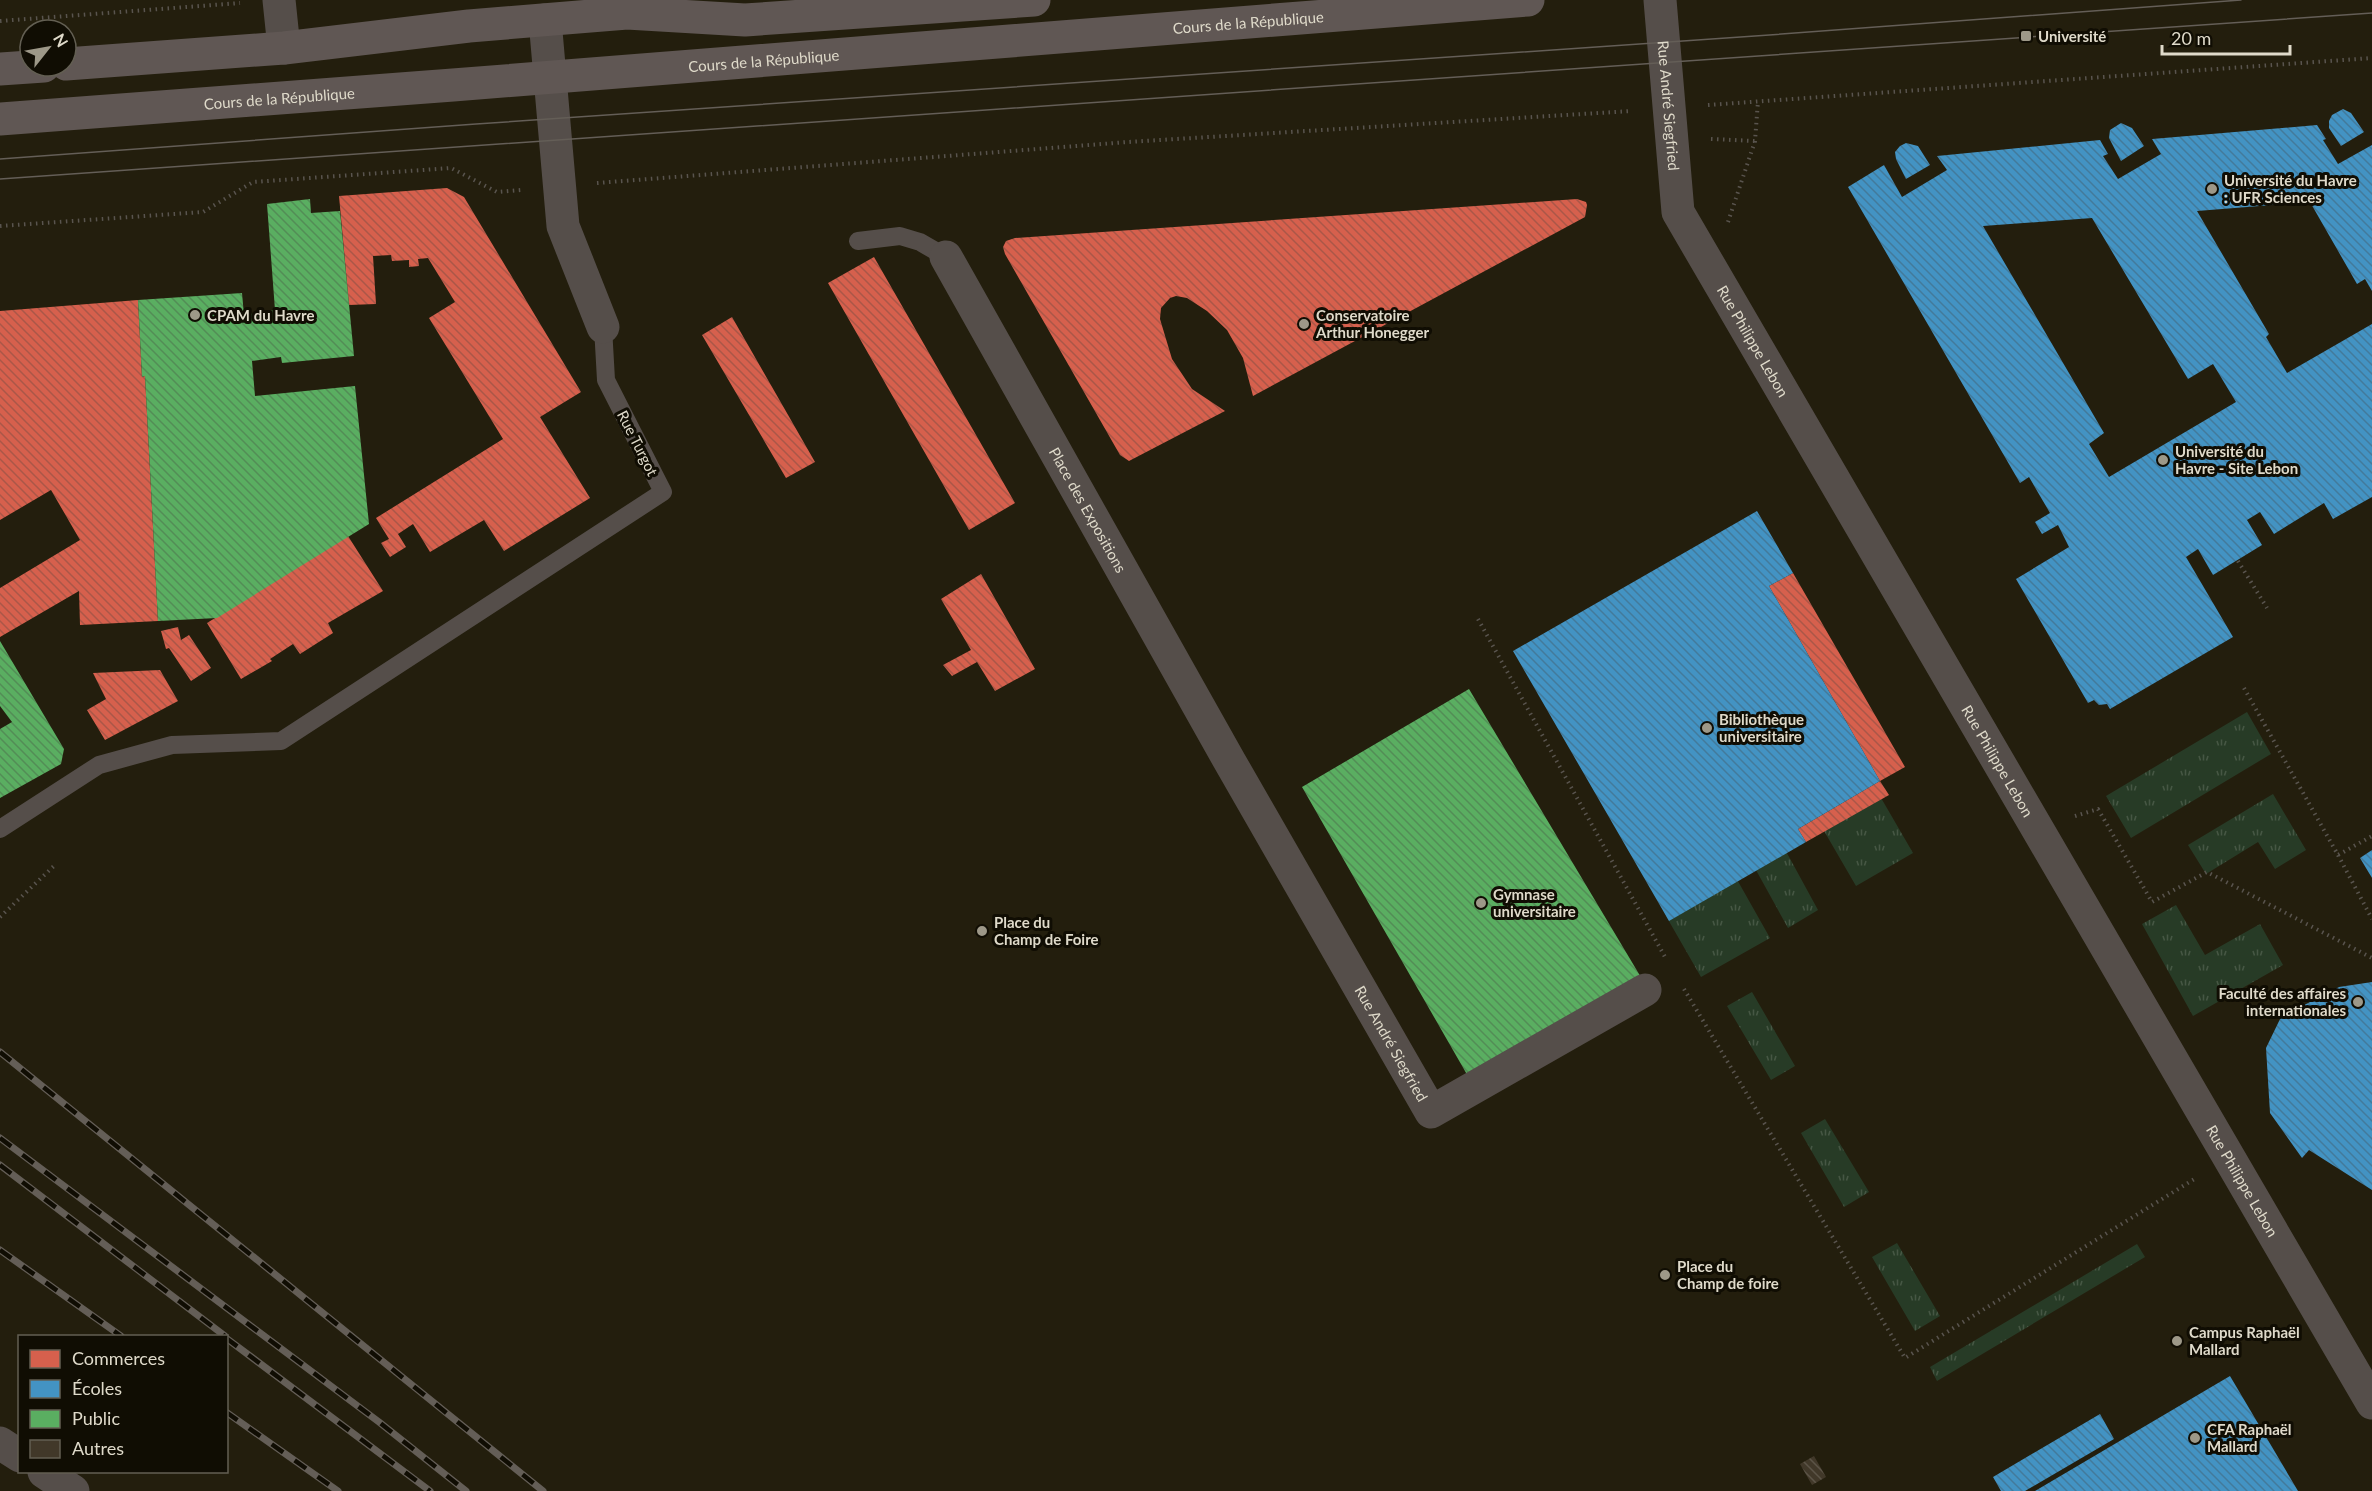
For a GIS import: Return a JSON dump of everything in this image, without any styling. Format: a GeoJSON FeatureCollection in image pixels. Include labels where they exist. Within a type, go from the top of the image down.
{"type":"FeatureCollection","features":[{"type":"Feature","properties":{"kind":"main road"},"geometry":{"type":"LineString","coordinates":[[78,63],[284,48],[469,26],[545,20],[636,14],[745,20],[1034,0]]}},
{"type":"Feature","properties":{"kind":"main road","name":"Cours de la République"},"geometry":{"type":"LineString","coordinates":[[0,119],[550,78],[1298,9],[1528,0]]}},
{"type":"Feature","properties":{"kind":"main road"},"geometry":{"type":"LineString","coordinates":[[0,69],[18,68]]}},
{"type":"Feature","properties":{"kind":"street"},"geometry":{"type":"LineString","coordinates":[[279,0],[284,48]]}},
{"type":"Feature","properties":{"kind":"street","name":"Rue André Siegfried"},"geometry":{"type":"LineString","coordinates":[[1660,0],[1678,212],[1712,271]]}},
{"type":"Feature","properties":{"kind":"street","name":"Rue Turgot"},"geometry":{"type":"LineString","coordinates":[[545,20],[562,226],[603,327]]}},
{"type":"Feature","properties":{"kind":"street","name":"Place des Expositions"},"geometry":{"type":"LineString","coordinates":[[946,256],[1230,762]]}},
{"type":"Feature","properties":{"kind":"street","name":"Rue Philippe Lebon"},"geometry":{"type":"LineString","coordinates":[[1712,271],[2372,1403]]}},
{"type":"Feature","properties":{"kind":"street","name":"Rue André Siegfried"},"geometry":{"type":"LineString","coordinates":[[1230,762],[1431,1112],[1645,990]]}},
{"type":"Feature","properties":{"kind":"street"},"geometry":{"type":"LineString","coordinates":[[0,1443],[18,1455]]}},
{"type":"Feature","properties":{"kind":"street"},"geometry":{"type":"LineString","coordinates":[[46,1473],[74,1491]]}},
{"type":"Feature","properties":{"kind":"lane"},"geometry":{"type":"LineString","coordinates":[[858,241],[900,236],[920,242],[946,256]]}},
{"type":"Feature","properties":{"kind":"lane","name":"Rue Turgot"},"geometry":{"type":"LineString","coordinates":[[0,829],[99,765],[172,745],[281,741],[663,492],[606,380],[603,327]]}},
{"type":"Feature","properties":{"kind":"path"},"geometry":{"type":"LineString","coordinates":[[0,21],[279,0]]}},
{"type":"Feature","properties":{"kind":"path"},"geometry":{"type":"LineString","coordinates":[[0,226],[203,212],[253,182],[451,168],[497,192],[1128,142],[1668,108],[2372,58]]}},
{"type":"Feature","properties":{"kind":"path","name":"Rue Philippe Lebon"},"geometry":{"type":"LineString","coordinates":[[1712,271],[1755,141],[1758,101]]}},
{"type":"Feature","properties":{"kind":"path"},"geometry":{"type":"LineString","coordinates":[[1701,139],[1755,141]]}},
{"type":"Feature","properties":{"kind":"path"},"geometry":{"type":"LineString","coordinates":[[2238,561],[2267,608]]}},
{"type":"Feature","properties":{"kind":"path"},"geometry":{"type":"LineString","coordinates":[[1478,619],[1666,958]]}},
{"type":"Feature","properties":{"kind":"path"},"geometry":{"type":"LineString","coordinates":[[2244,688],[2372,918]]}},
{"type":"Feature","properties":{"kind":"path"},"geometry":{"type":"LineString","coordinates":[[2098,808],[2152,902],[2207,872],[2372,958]]}},
{"type":"Feature","properties":{"kind":"path"},"geometry":{"type":"LineString","coordinates":[[2337,855],[2372,836]]}},
{"type":"Feature","properties":{"kind":"path"},"geometry":{"type":"LineString","coordinates":[[0,917],[56,864]]}},
{"type":"Feature","properties":{"kind":"path"},"geometry":{"type":"LineString","coordinates":[[1678,979],[1905,1358],[2229,1157]]}},
{"type":"Feature","properties":{"kind":"green space"},"geometry":{"type":"Polygon","coordinates":[[[2247,712],[2271,754],[2131,838],[2106,796],[2247,712]]]}},
{"type":"Feature","properties":{"kind":"green space"},"geometry":{"type":"Polygon","coordinates":[[[1877,791],[1913,853],[1856,886],[1820,824],[1877,791]]]}},
{"type":"Feature","properties":{"kind":"green space"},"geometry":{"type":"Polygon","coordinates":[[[2273,794],[2306,850],[2275,869],[2258,842],[2206,874],[2188,845],[2273,794]]]}},
{"type":"Feature","properties":{"kind":"green space"},"geometry":{"type":"Polygon","coordinates":[[[1782,844],[1818,910],[1788,928],[1751,861],[1782,844]]]}},
{"type":"Feature","properties":{"kind":"green space"},"geometry":{"type":"Polygon","coordinates":[[[1735,876],[1770,938],[1701,977],[1666,916],[1735,876]]]}},
{"type":"Feature","properties":{"kind":"green space"},"geometry":{"type":"Polygon","coordinates":[[[2176,905],[2205,955],[2260,924],[2283,965],[2193,1016],[2142,924],[2176,905]]]}},
{"type":"Feature","properties":{"kind":"green space"},"geometry":{"type":"Polygon","coordinates":[[[1752,992],[1795,1066],[1771,1080],[1727,1006],[1752,992]]]}},
{"type":"Feature","properties":{"kind":"green space"},"geometry":{"type":"Polygon","coordinates":[[[1825,1119],[1869,1192],[1844,1207],[1801,1133],[1825,1119]]]}},
{"type":"Feature","properties":{"kind":"green space"},"geometry":{"type":"Polygon","coordinates":[[[1897,1243],[1940,1316],[1915,1331],[1872,1257],[1897,1243]]]}},
{"type":"Feature","properties":{"kind":"green space"},"geometry":{"type":"Polygon","coordinates":[[[2137,1244],[2145,1257],[1937,1381],[1930,1367],[2137,1244]]]}},
{"type":"Feature","properties":{"kind":"building: Commerces"},"geometry":{"type":"Polygon","coordinates":[[[447,188],[464,197],[581,392],[540,417],[590,498],[504,551],[484,520],[430,552],[413,524],[398,534],[406,547],[390,557],[381,543],[389,539],[376,518],[503,439],[429,318],[455,302],[428,258],[418,259],[419,266],[409,267],[409,260],[392,261],[391,255],[373,256],[376,304],[349,305],[339,196],[447,188]]]}},
{"type":"Feature","properties":{"kind":"building: Commerces","name":"Conservatoire Arthur Honegger"},"geometry":{"type":"Polygon","coordinates":[[[1577,199],[1586,202],[1585,217],[1253,396],[1243,358],[1227,330],[1207,311],[1187,298],[1176,296],[1170,298],[1161,308],[1160,319],[1172,359],[1192,389],[1225,411],[1129,461],[1120,455],[1003,247],[1006,241],[1015,238],[1577,199]]]}},
{"type":"Feature","properties":{"kind":"building: Commerces"},"geometry":{"type":"Polygon","coordinates":[[[874,257],[1015,503],[969,530],[828,283],[874,257]]]}},
{"type":"Feature","properties":{"kind":"building: Commerces"},"geometry":{"type":"Polygon","coordinates":[[[138,300],[142,377],[145,376],[158,621],[80,625],[79,591],[0,637],[0,588],[80,540],[51,490],[0,520],[0,311],[138,300]]]}},
{"type":"Feature","properties":{"kind":"building: Commerces"},"geometry":{"type":"Polygon","coordinates":[[[732,317],[815,462],[786,478],[702,335],[732,317]]]}},
{"type":"Feature","properties":{"kind":"building: Commerces"},"geometry":{"type":"Polygon","coordinates":[[[348,536],[383,591],[328,623],[333,633],[300,654],[293,644],[270,659],[272,661],[241,679],[207,623],[348,536]]]}},
{"type":"Feature","properties":{"kind":"building: Commerces"},"geometry":{"type":"Polygon","coordinates":[[[1793,573],[1905,767],[1880,781],[1769,586],[1793,573]]]}},
{"type":"Feature","properties":{"kind":"building: Commerces"},"geometry":{"type":"Polygon","coordinates":[[[981,574],[1035,669],[995,691],[977,662],[952,676],[943,665],[971,650],[941,599],[981,574]]]}},
{"type":"Feature","properties":{"kind":"building: Commerces"},"geometry":{"type":"Polygon","coordinates":[[[178,627],[181,640],[189,635],[211,668],[191,681],[169,648],[166,649],[161,631],[178,627]]]}},
{"type":"Feature","properties":{"kind":"building: Commerces"},"geometry":{"type":"Polygon","coordinates":[[[160,670],[178,701],[105,740],[87,710],[106,699],[93,673],[160,670]]]}},
{"type":"Feature","properties":{"kind":"building: Commerces"},"geometry":{"type":"Polygon","coordinates":[[[1880,781],[1889,795],[1806,842],[1798,829],[1880,781]]]}},
{"type":"Feature","properties":{"kind":"building: Écoles"},"geometry":{"type":"Polygon","coordinates":[[[2343,109],[2351,113],[2364,132],[2341,146],[2329,128],[2329,121],[2332,115],[2343,109]]]}},
{"type":"Feature","properties":{"kind":"building: Écoles"},"geometry":{"type":"Polygon","coordinates":[[[2121,123],[2132,128],[2144,146],[2121,161],[2109,138],[2110,130],[2121,123]]]}},
{"type":"Feature","properties":{"kind":"building: Écoles"},"geometry":{"type":"Polygon","coordinates":[[[2317,125],[2326,139],[2323,140],[2338,164],[2372,145],[2372,291],[2365,279],[2357,284],[2310,202],[2197,211],[2269,334],[2266,337],[2287,373],[2372,324],[2372,497],[2333,519],[2324,503],[2274,534],[2260,512],[2247,520],[2262,545],[2213,575],[2198,549],[2186,557],[2233,637],[2110,709],[2107,704],[2099,705],[2094,700],[2088,703],[2016,579],[2069,547],[2058,525],[2042,534],[2035,522],[2050,513],[2029,477],[2020,483],[1848,187],[1884,165],[1902,197],[1947,170],[1937,156],[2100,140],[2108,154],[2103,156],[2118,179],[2161,154],[2152,139],[2317,125]],[[2092,218],[1983,226],[2104,433],[2089,444],[2109,477],[2236,402],[2213,364],[2188,379],[2092,218]]]}},
{"type":"Feature","properties":{"kind":"building: Écoles"},"geometry":{"type":"Polygon","coordinates":[[[1906,143],[1918,146],[1930,165],[1906,179],[1895,152],[1906,143]]]}},
{"type":"Feature","properties":{"kind":"building: Écoles"},"geometry":{"type":"Polygon","coordinates":[[[1757,511],[1793,573],[1769,586],[1880,781],[1798,829],[1806,842],[1669,921],[1513,651],[1757,511]]]}},
{"type":"Feature","properties":{"kind":"building: Écoles"},"geometry":{"type":"Polygon","coordinates":[[[2372,850],[2372,878],[2360,858],[2372,850]]]}},
{"type":"Feature","properties":{"kind":"building: Écoles"},"geometry":{"type":"Polygon","coordinates":[[[2372,982],[2372,1190],[2309,1150],[2302,1158],[2270,1113],[2266,1048],[2281,1017],[2339,987],[2372,982]]]}},
{"type":"Feature","properties":{"kind":"building: Écoles","name":"CFA Raphaël Mallard"},"geometry":{"type":"Polygon","coordinates":[[[2230,1376],[2298,1491],[2035,1491],[2213,1386],[2230,1376]]]}},
{"type":"Feature","properties":{"kind":"building: Écoles"},"geometry":{"type":"Polygon","coordinates":[[[2100,1414],[2114,1439],[2025,1491],[2001,1491],[1993,1477],[2100,1414]]]}},
{"type":"Feature","properties":{"kind":"building: Public"},"geometry":{"type":"Polygon","coordinates":[[[310,199],[311,213],[340,211],[354,356],[282,363],[281,357],[252,361],[255,396],[355,386],[369,524],[217,618],[158,621],[145,376],[142,377],[138,300],[242,293],[244,315],[275,310],[267,204],[310,199]]]}},
{"type":"Feature","properties":{"kind":"building: Public"},"geometry":{"type":"Polygon","coordinates":[[[0,641],[64,749],[61,764],[0,798],[0,729],[12,722],[0,706],[0,641]]]}},
{"type":"Feature","properties":{"kind":"building: Public"},"geometry":{"type":"Polygon","coordinates":[[[1469,689],[1642,979],[1469,1078],[1302,787],[1469,689]]]}},
{"type":"Feature","properties":{"kind":"building: Autres"},"geometry":{"type":"Polygon","coordinates":[[[1814,1456],[1826,1477],[1812,1485],[1800,1464],[1814,1456]]]}},
{"type":"Feature","properties":{"kind":"tram line"},"geometry":{"type":"LineString","coordinates":[[0,159],[2241,0]]}},
{"type":"Feature","properties":{"kind":"tram line"},"geometry":{"type":"LineString","coordinates":[[0,179],[2372,13]]}},
{"type":"Feature","properties":{"kind":"railway"},"geometry":{"type":"LineString","coordinates":[[0,1052],[543,1491]]}},
{"type":"Feature","properties":{"kind":"railway"},"geometry":{"type":"LineString","coordinates":[[0,1138],[379,1422],[466,1491]]}},
{"type":"Feature","properties":{"kind":"railway"},"geometry":{"type":"LineString","coordinates":[[0,1165],[224,1335]]}},
{"type":"Feature","properties":{"kind":"railway"},"geometry":{"type":"LineString","coordinates":[[0,1250],[120,1335]]}},
{"type":"Feature","properties":{"kind":"railway"},"geometry":{"type":"LineString","coordinates":[[228,1340],[430,1491]]}},
{"type":"Feature","properties":{"kind":"railway"},"geometry":{"type":"LineString","coordinates":[[228,1413],[338,1491]]}},
{"type":"Feature","properties":{"kind":"place","name":"Université"},"geometry":{"type":"Point","coordinates":[2026,36]}},
{"type":"Feature","properties":{"kind":"place","name":"Université du Havre : UFR Sciences"},"geometry":{"type":"Point","coordinates":[2212,189]}},
{"type":"Feature","properties":{"kind":"place","name":"CPAM du Havre"},"geometry":{"type":"Point","coordinates":[195,315]}},
{"type":"Feature","properties":{"kind":"place","name":"Conservatoire Arthur Honegger"},"geometry":{"type":"Point","coordinates":[1304,324]}},
{"type":"Feature","properties":{"kind":"place","name":"Université du Havre - Site Lebon"},"geometry":{"type":"Point","coordinates":[2163,460]}},
{"type":"Feature","properties":{"kind":"place","name":"Bibliothèque universitaire"},"geometry":{"type":"Point","coordinates":[1707,728]}},
{"type":"Feature","properties":{"kind":"place","name":"Gymnase universitaire"},"geometry":{"type":"Point","coordinates":[1481,903]}},
{"type":"Feature","properties":{"kind":"place","name":"Place du Champ de Foire"},"geometry":{"type":"Point","coordinates":[982,931]}},
{"type":"Feature","properties":{"kind":"place","name":"Faculté des affaires internationales"},"geometry":{"type":"Point","coordinates":[2358,1002]}},
{"type":"Feature","properties":{"kind":"place","name":"Place du Champ de foire"},"geometry":{"type":"Point","coordinates":[1665,1275]}},
{"type":"Feature","properties":{"kind":"place","name":"Campus Raphaël Mallard"},"geometry":{"type":"Point","coordinates":[2177,1341]}},
{"type":"Feature","properties":{"kind":"place","name":"CFA Raphaël Mallard"},"geometry":{"type":"Point","coordinates":[2195,1438]}}]}
